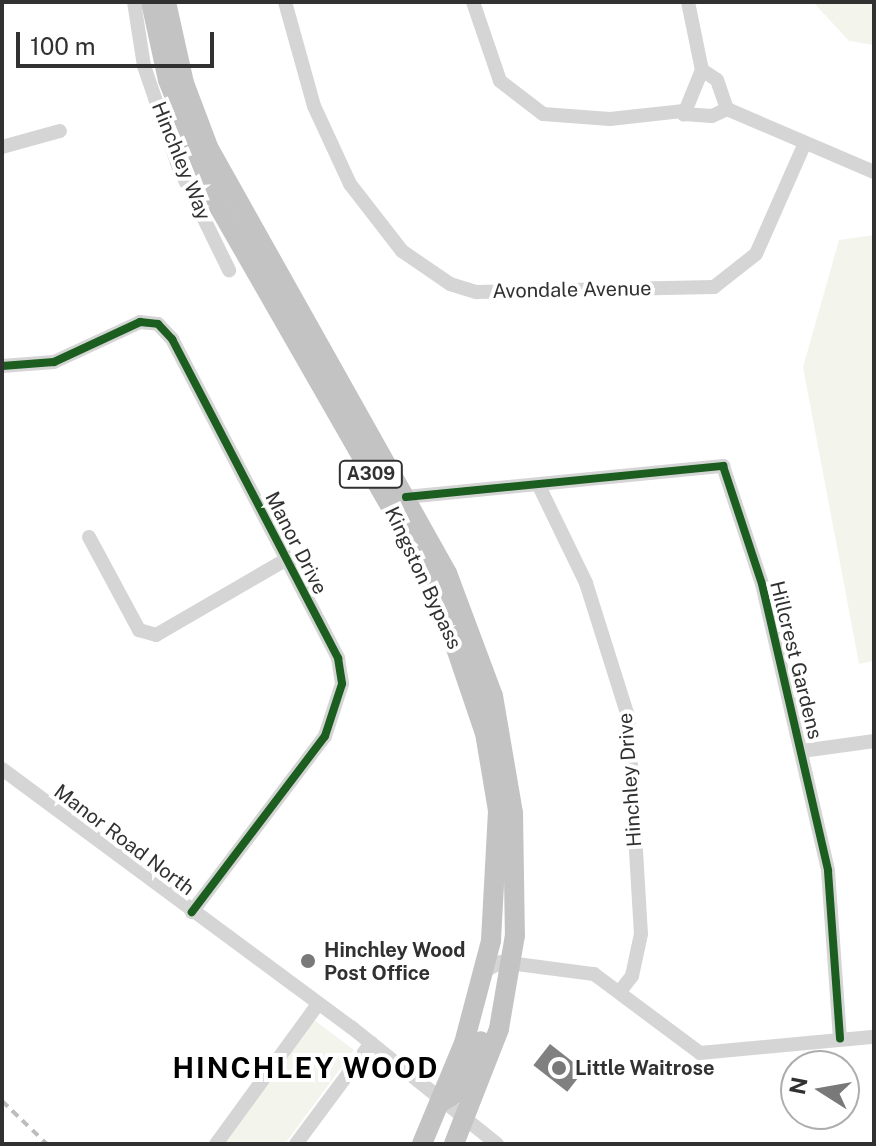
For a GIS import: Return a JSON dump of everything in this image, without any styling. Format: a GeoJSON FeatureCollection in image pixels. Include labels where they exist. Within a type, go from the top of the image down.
{"type":"FeatureCollection","features":[{"type":"Feature","properties":{"kind":"highway","name":"Kingston Bypass"},"geometry":{"type":"LineString","coordinates":[[151,2],[168,80],[219,207],[405,532],[476,695],[498,811],[495,910],[485,971],[443,1101],[422,1144]]}},
{"type":"Feature","properties":{"kind":"highway","name":"Kingston Bypass"},"geometry":{"type":"LineString","coordinates":[[166,2],[184,83],[209,149],[406,497],[473,636],[505,745],[516,859],[512,966],[499,1029],[454,1144]]}},
{"type":"Feature","properties":{"kind":"highway"},"geometry":{"type":"LineString","coordinates":[[443,1101],[463,1089],[512,966]]}},
{"type":"Feature","properties":{"kind":"highway"},"geometry":{"type":"LineString","coordinates":[[435,1144],[452,1120],[466,1119]]}},
{"type":"Feature","properties":{"kind":"street","name":"Hinchley Way"},"geometry":{"type":"LineString","coordinates":[[134,2],[144,66],[179,168],[229,270]]}},
{"type":"Feature","properties":{"kind":"street","name":"Avondale Avenue"},"geometry":{"type":"LineString","coordinates":[[285,2],[314,106],[350,184],[402,251],[450,284],[477,292],[714,287],[756,254],[805,143]]}},
{"type":"Feature","properties":{"kind":"street"},"geometry":{"type":"LineString","coordinates":[[473,2],[500,81],[543,114],[610,119],[682,111],[712,116],[727,109]]}},
{"type":"Feature","properties":{"kind":"street"},"geometry":{"type":"LineString","coordinates":[[682,111],[702,70],[688,2]]}},
{"type":"Feature","properties":{"kind":"street"},"geometry":{"type":"LineString","coordinates":[[702,70],[717,80],[727,109],[874,172]]}},
{"type":"Feature","properties":{"kind":"street"},"geometry":{"type":"LineString","coordinates":[[2,147],[60,131]]}},
{"type":"Feature","properties":{"kind":"street","name":"Manor Drive"},"geometry":{"type":"LineString","coordinates":[[2,366],[54,362],[140,322],[158,324],[172,339],[338,658],[338,711],[325,736],[192,912]]}},
{"type":"Feature","properties":{"kind":"street","name":"Hillcrest Gardens"},"geometry":{"type":"LineString","coordinates":[[406,497],[723,466],[762,584],[828,871],[840,1039]]}},
{"type":"Feature","properties":{"kind":"street","name":"Hinchley Drive"},"geometry":{"type":"LineString","coordinates":[[539,486],[586,583],[628,716],[641,934],[632,976],[621,990]]}},
{"type":"Feature","properties":{"kind":"street"},"geometry":{"type":"LineString","coordinates":[[89,537],[139,630],[156,635],[287,559]]}},
{"type":"Feature","properties":{"kind":"street"},"geometry":{"type":"LineString","coordinates":[[802,751],[874,741]]}},
{"type":"Feature","properties":{"kind":"street","name":"Manor Road North"},"geometry":{"type":"LineString","coordinates":[[2,769],[371,1043],[497,1144]]}},
{"type":"Feature","properties":{"kind":"street"},"geometry":{"type":"LineString","coordinates":[[485,971],[512,966],[594,974],[621,990],[700,1053],[874,1037]]}},
{"type":"Feature","properties":{"kind":"street"},"geometry":{"type":"LineString","coordinates":[[216,1144],[318,1004]]}},
{"type":"Feature","properties":{"kind":"street"},"geometry":{"type":"LineString","coordinates":[[296,1144],[371,1043]]}},
{"type":"Feature","properties":{"kind":"shaded area"},"geometry":{"type":"Polygon","coordinates":[[[813,2],[874,2],[874,45],[849,41],[813,2]]]}},
{"type":"Feature","properties":{"kind":"shaded area"},"geometry":{"type":"Polygon","coordinates":[[[874,235],[874,661],[859,664],[803,367],[839,240],[874,235]]]}},
{"type":"Feature","properties":{"kind":"shaded area"},"geometry":{"type":"Polygon","coordinates":[[[313,1019],[354,1050],[285,1144],[224,1144],[313,1019]]]}},
{"type":"Feature","properties":{"kind":"building","name":"Little Waitrose"},"geometry":{"type":"Polygon","coordinates":[[[550,1044],[584,1070],[567,1092],[533,1065],[550,1044]]]}},
{"type":"Feature","properties":{"kind":"railway"},"geometry":{"type":"LineString","coordinates":[[2,1101],[47,1144]]}},
{"type":"Feature","properties":{"kind":"cycle path"},"geometry":{"type":"LineString","coordinates":[[2,366],[54,362],[140,322],[158,324],[172,339],[338,658],[342,684],[325,736],[192,912]]}},
{"type":"Feature","properties":{"kind":"cycle path"},"geometry":{"type":"LineString","coordinates":[[406,497],[723,466],[762,584],[828,871],[840,1039]]}},
{"type":"Feature","properties":{"kind":"place","name":"Hinchley Wood Post Office"},"geometry":{"type":"Point","coordinates":[308,961]}},
{"type":"Feature","properties":{"kind":"place","name":"Little Waitrose"},"geometry":{"type":"Point","coordinates":[559,1068]}},
{"type":"Feature","properties":{"kind":"district","name":"HINCHLEY WOOD"},"geometry":{"type":"Point","coordinates":[306,1068]}}]}
